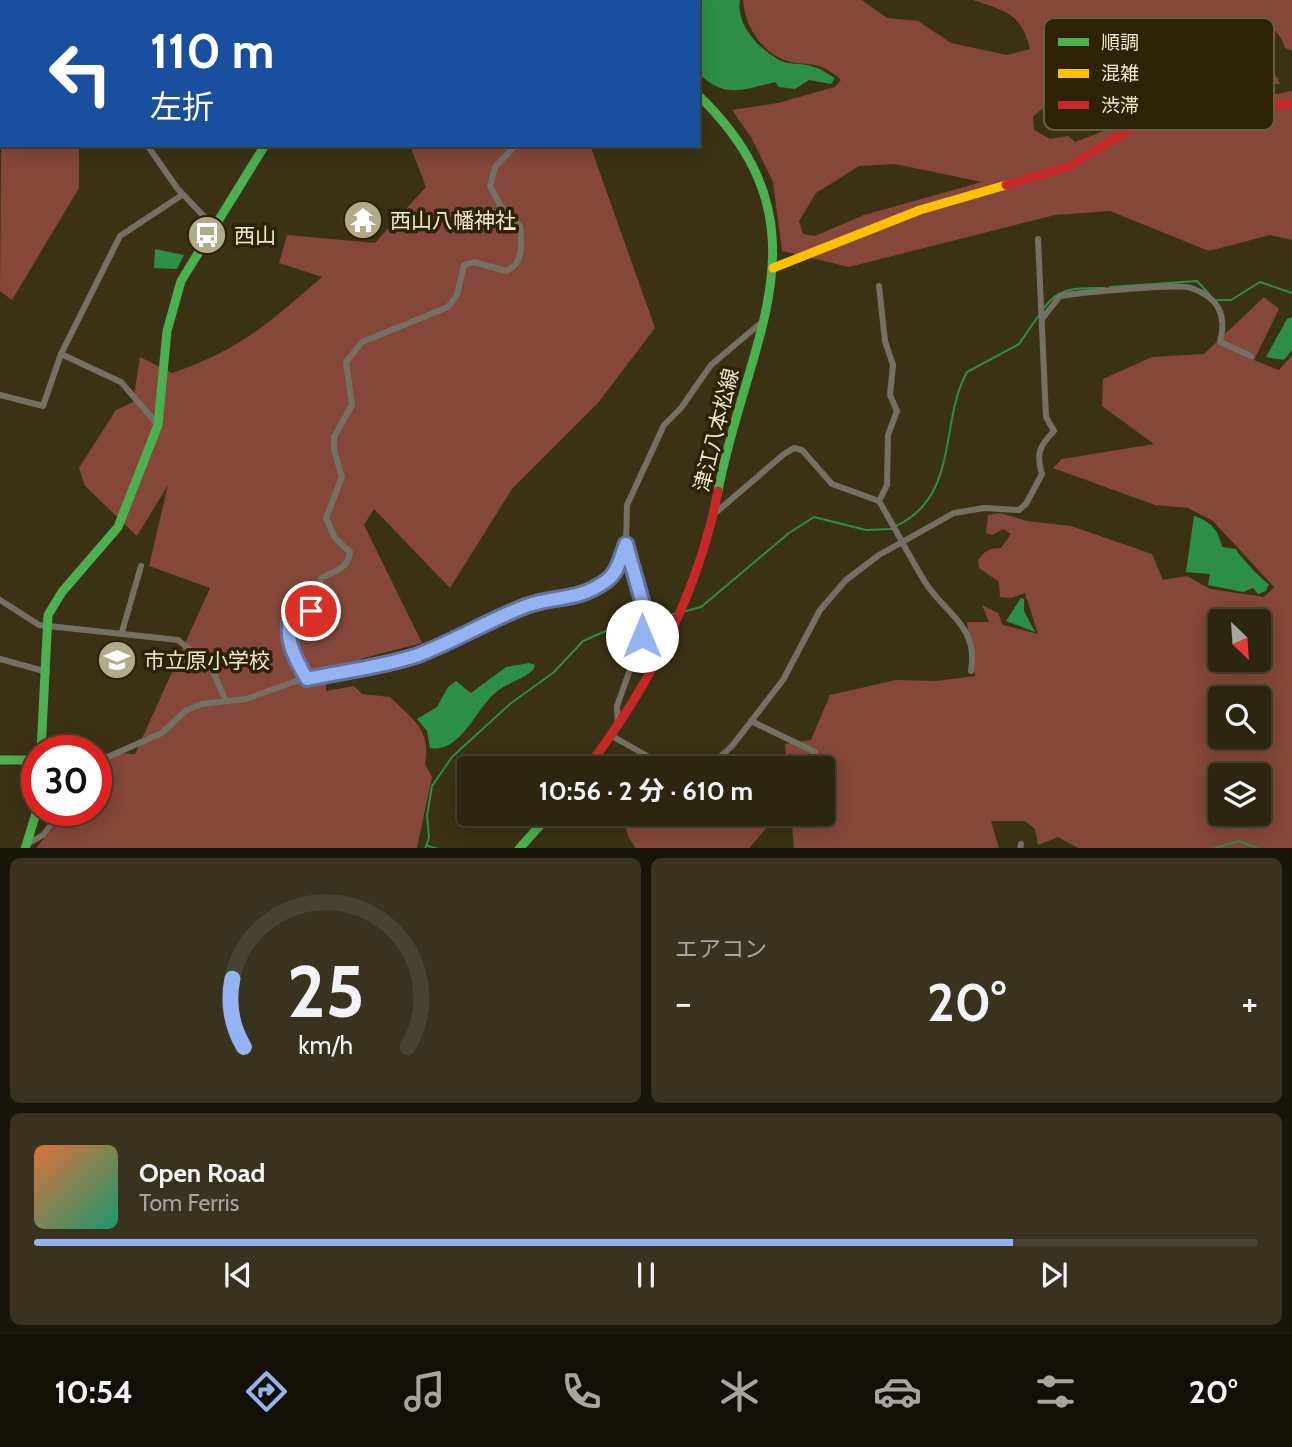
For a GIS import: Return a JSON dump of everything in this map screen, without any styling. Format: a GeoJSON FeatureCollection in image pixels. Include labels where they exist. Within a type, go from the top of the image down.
{"type":"FeatureCollection","features":[{"type":"Feature","properties":{"kind":"street","name":"津江八本松線"},"geometry":{"type":"LineString","coordinates":[[596,756],[612,736],[656,664],[704,554],[773,268],[772,219],[763,185],[736,135],[700,96]]}},
{"type":"Feature","properties":{"kind":"street"},"geometry":{"type":"LineString","coordinates":[[1274,106],[1292,104]]}},
{"type":"Feature","properties":{"kind":"street"},"geometry":{"type":"LineString","coordinates":[[773,268],[920,211],[1080,162],[1128,130]]}},
{"type":"Feature","properties":{"kind":"street"},"geometry":{"type":"LineString","coordinates":[[148,147],[177,188],[213,226]]}},
{"type":"Feature","properties":{"kind":"street"},"geometry":{"type":"LineString","coordinates":[[42,735],[47,624],[52,605],[118,527],[158,425],[172,307],[181,281],[264,147]]}},
{"type":"Feature","properties":{"kind":"street"},"geometry":{"type":"LineString","coordinates":[[307,679],[291,646],[286,631],[288,623],[292,612],[315,609],[321,578],[344,566],[350,552],[335,538],[326,518],[342,477],[334,450],[334,437],[352,405],[346,362],[362,342],[448,307],[457,295],[464,265],[474,262],[506,271],[517,263],[521,255],[520,226],[500,205],[490,186],[495,167],[514,147]]}},
{"type":"Feature","properties":{"kind":"street"},"geometry":{"type":"LineString","coordinates":[[0,396],[43,406],[61,354],[120,236],[179,197]]}},
{"type":"Feature","properties":{"kind":"street"},"geometry":{"type":"LineString","coordinates":[[612,736],[649,757],[682,763],[701,762],[725,753],[783,680],[825,602],[859,568],[954,513],[984,508],[1013,512],[1026,504],[1042,474],[1037,458],[1041,443],[1054,431],[1046,417],[1038,239]]}},
{"type":"Feature","properties":{"kind":"street"},"geometry":{"type":"LineString","coordinates":[[879,286],[885,341],[893,365],[890,395],[897,411],[888,435],[887,485],[879,501]]}},
{"type":"Feature","properties":{"kind":"street"},"geometry":{"type":"LineString","coordinates":[[1042,319],[1060,296],[1188,286],[1220,308],[1226,322],[1220,342],[1251,356]]}},
{"type":"Feature","properties":{"kind":"street"},"geometry":{"type":"LineString","coordinates":[[618,726],[617,706],[640,645],[644,615],[626,544],[627,505],[664,425],[681,408],[711,365],[762,322]]}},
{"type":"Feature","properties":{"kind":"street"},"geometry":{"type":"LineString","coordinates":[[61,354],[121,382],[158,425]]}},
{"type":"Feature","properties":{"kind":"street"},"geometry":{"type":"LineString","coordinates":[[713,515],[794,448],[807,454],[832,484],[879,501],[905,541],[926,583],[962,624],[972,659],[971,671]]}},
{"type":"Feature","properties":{"kind":"street"},"geometry":{"type":"LineString","coordinates":[[112,755],[162,733],[185,711],[201,704],[246,699],[307,679],[397,661],[438,647],[525,606],[548,600],[570,599],[589,591],[615,573],[626,544]]}},
{"type":"Feature","properties":{"kind":"street"},"geometry":{"type":"LineString","coordinates":[[122,632],[141,566]]}},
{"type":"Feature","properties":{"kind":"street"},"geometry":{"type":"LineString","coordinates":[[0,600],[39,625],[122,632],[185,643],[211,667],[226,701]]}},
{"type":"Feature","properties":{"kind":"street"},"geometry":{"type":"LineString","coordinates":[[0,659],[47,672]]}},
{"type":"Feature","properties":{"kind":"street"},"geometry":{"type":"LineString","coordinates":[[751,721],[815,752]]}},
{"type":"Feature","properties":{"kind":"street"},"geometry":{"type":"LineString","coordinates":[[0,760],[21,760]]}},
{"type":"Feature","properties":{"kind":"street"},"geometry":{"type":"LineString","coordinates":[[27,846],[33,826]]}},
{"type":"Feature","properties":{"kind":"street"},"geometry":{"type":"LineString","coordinates":[[27,846],[51,826]]}},
{"type":"Feature","properties":{"kind":"street"},"geometry":{"type":"LineString","coordinates":[[520,848],[539,826]]}},
{"type":"Feature","properties":{"kind":"shaded area"},"geometry":{"type":"Polygon","coordinates":[[[700,0],[740,0],[745,27],[771,55],[783,62],[814,67],[835,78],[831,84],[809,80],[795,89],[779,87],[775,82],[734,90],[708,81],[700,75],[700,0]]]}},
{"type":"Feature","properties":{"kind":"shaded area"},"geometry":{"type":"Polygon","coordinates":[[[743,0],[862,0],[887,18],[918,21],[951,43],[1007,55],[1030,49],[1022,28],[1003,11],[973,0],[1292,0],[1292,51],[1285,48],[1274,30],[1274,18],[1044,18],[1044,107],[1033,117],[1034,130],[1050,139],[1068,136],[1075,142],[1104,130],[1274,130],[1274,93],[1292,91],[1292,240],[1270,235],[1209,251],[1110,211],[1055,215],[849,267],[782,251],[773,182],[751,137],[732,110],[778,103],[835,87],[841,80],[832,72],[816,65],[780,58],[759,41],[750,26],[743,0]],[[895,164],[859,166],[816,193],[799,221],[803,234],[815,236],[864,215],[982,182],[895,164]]]}},
{"type":"Feature","properties":{"kind":"shaded area"},"geometry":{"type":"Polygon","coordinates":[[[1274,73],[1276,76],[1280,84],[1274,84],[1274,73]]]}},
{"type":"Feature","properties":{"kind":"shaded area"},"geometry":{"type":"Polygon","coordinates":[[[1,147],[79,147],[79,188],[12,300],[0,291],[1,147]]]}},
{"type":"Feature","properties":{"kind":"shaded area"},"geometry":{"type":"Polygon","coordinates":[[[411,147],[591,147],[655,328],[598,403],[512,489],[450,588],[374,509],[364,525],[422,643],[364,658],[326,675],[326,691],[354,686],[362,694],[390,697],[413,719],[423,734],[426,742],[425,764],[432,777],[417,848],[36,848],[55,826],[112,826],[112,755],[135,754],[210,588],[149,566],[168,485],[137,536],[85,486],[79,468],[116,410],[133,402],[140,357],[172,373],[235,345],[286,308],[322,277],[279,263],[287,235],[375,243],[426,187],[411,147]]]}},
{"type":"Feature","properties":{"kind":"shaded area"},"geometry":{"type":"Polygon","coordinates":[[[155,249],[184,255],[177,269],[154,268],[155,249]]]}},
{"type":"Feature","properties":{"kind":"shaded area"},"geometry":{"type":"Polygon","coordinates":[[[1264,297],[1279,309],[1254,360],[1279,370],[1292,355],[1292,848],[1078,848],[1058,837],[1038,845],[1035,829],[1025,821],[991,821],[999,848],[794,848],[792,826],[835,826],[835,756],[786,756],[785,744],[811,740],[830,695],[896,680],[936,681],[975,676],[967,622],[989,622],[982,605],[998,613],[1003,625],[1038,634],[1025,593],[1011,598],[1000,597],[999,582],[979,568],[978,560],[983,554],[990,549],[1001,548],[1011,534],[1003,529],[992,535],[986,533],[988,515],[1000,513],[1027,521],[1071,526],[1152,554],[1163,580],[1187,576],[1210,589],[1264,597],[1274,587],[1213,521],[1188,508],[1155,505],[1053,468],[1062,459],[1154,444],[1102,406],[1103,379],[1152,357],[1204,354],[1264,297]]]}},
{"type":"Feature","properties":{"kind":"shaded area"},"geometry":{"type":"Polygon","coordinates":[[[1292,317],[1292,350],[1284,360],[1266,357],[1287,319],[1292,317]]]}},
{"type":"Feature","properties":{"kind":"shaded area"},"geometry":{"type":"Polygon","coordinates":[[[1194,516],[1213,527],[1222,547],[1236,549],[1251,568],[1269,584],[1266,591],[1258,594],[1253,588],[1243,592],[1208,585],[1210,574],[1186,572],[1194,516]]]}},
{"type":"Feature","properties":{"kind":"shaded area"},"geometry":{"type":"Polygon","coordinates":[[[1021,598],[1024,599],[1024,611],[1035,632],[1006,621],[1021,598]]]}},
{"type":"Feature","properties":{"kind":"shaded area"},"geometry":{"type":"Polygon","coordinates":[[[529,663],[535,665],[533,670],[495,693],[459,737],[441,748],[430,748],[427,731],[417,719],[437,707],[448,687],[456,681],[471,693],[506,667],[529,663]]]}},
{"type":"Feature","properties":{"kind":"shaded area"},"geometry":{"type":"Polygon","coordinates":[[[626,826],[768,826],[749,848],[635,848],[626,826]]]}},
{"type":"Feature","properties":{"kind":"waterway"},"geometry":{"type":"LineString","coordinates":[[1110,287],[1197,281],[1210,295]]}},
{"type":"Feature","properties":{"kind":"waterway"},"geometry":{"type":"LineString","coordinates":[[1217,300],[1231,300],[1260,282],[1292,293]]}},
{"type":"Feature","properties":{"kind":"waterway"},"geometry":{"type":"LineString","coordinates":[[1044,308],[1063,292],[1105,288]]}},
{"type":"Feature","properties":{"kind":"waterway"},"geometry":{"type":"LineString","coordinates":[[896,526],[916,513],[930,496],[939,477],[953,413],[967,372],[1019,344],[1039,315]]}},
{"type":"Feature","properties":{"kind":"waterway"},"geometry":{"type":"LineString","coordinates":[[686,611],[701,607],[789,533],[814,517],[866,530],[891,529]]}},
{"type":"Feature","properties":{"kind":"waterway"},"geometry":{"type":"LineString","coordinates":[[645,621],[677,613]]}},
{"type":"Feature","properties":{"kind":"waterway"},"geometry":{"type":"LineString","coordinates":[[425,848],[429,838],[427,816],[432,786],[452,757],[510,704],[554,672],[583,641],[606,631],[640,622]]}},
{"type":"Feature","properties":{"kind":"waterway"},"geometry":{"type":"LineString","coordinates":[[1215,848],[1239,841],[1256,848]]}},
{"type":"Feature","properties":{"kind":"waterway"},"geometry":{"type":"LineString","coordinates":[[428,846],[435,848]]}},
{"type":"Feature","properties":{"kind":"traffic: fast"},"geometry":{"type":"LineString","coordinates":[[700,97],[739,144],[763,191],[772,238],[770,285],[761,333],[731,435],[718,491]]}},
{"type":"Feature","properties":{"kind":"traffic: fast"},"geometry":{"type":"LineString","coordinates":[[42,735],[48,615],[62,592],[118,527],[158,425],[167,331],[181,281],[264,147]]}},
{"type":"Feature","properties":{"kind":"traffic: fast"},"geometry":{"type":"LineString","coordinates":[[0,760],[21,760]]}},
{"type":"Feature","properties":{"kind":"traffic: fast"},"geometry":{"type":"LineString","coordinates":[[25,848],[32,826]]}},
{"type":"Feature","properties":{"kind":"traffic: fast"},"geometry":{"type":"LineString","coordinates":[[520,848],[539,826]]}},
{"type":"Feature","properties":{"kind":"traffic: slow"},"geometry":{"type":"LineString","coordinates":[[773,268],[920,210],[1006,185]]}},
{"type":"Feature","properties":{"kind":"traffic: jam"},"geometry":{"type":"LineString","coordinates":[[1274,106],[1292,104]]}},
{"type":"Feature","properties":{"kind":"traffic: jam"},"geometry":{"type":"LineString","coordinates":[[1006,185],[1068,167],[1129,130]]}},
{"type":"Feature","properties":{"kind":"traffic: jam"},"geometry":{"type":"LineString","coordinates":[[596,756],[631,704],[669,637],[698,566],[718,491]]}},
{"type":"Feature","properties":{"kind":"place","name":"西山八幡神社"},"geometry":{"type":"Point","coordinates":[363,220]}},
{"type":"Feature","properties":{"kind":"place","name":"西山"},"geometry":{"type":"Point","coordinates":[207,235]}},
{"type":"Feature","properties":{"kind":"place","name":"市立原小学校"},"geometry":{"type":"Point","coordinates":[117,660]}},
{"type":"Feature","properties":{"kind":"route"},"geometry":{"type":"LineString","coordinates":[[311,611],[292,612],[286,631],[296,661],[307,679],[417,655],[525,606],[548,600],[570,599],[589,591],[609,580],[615,573],[626,544],[642,601],[642,636]]}}]}
